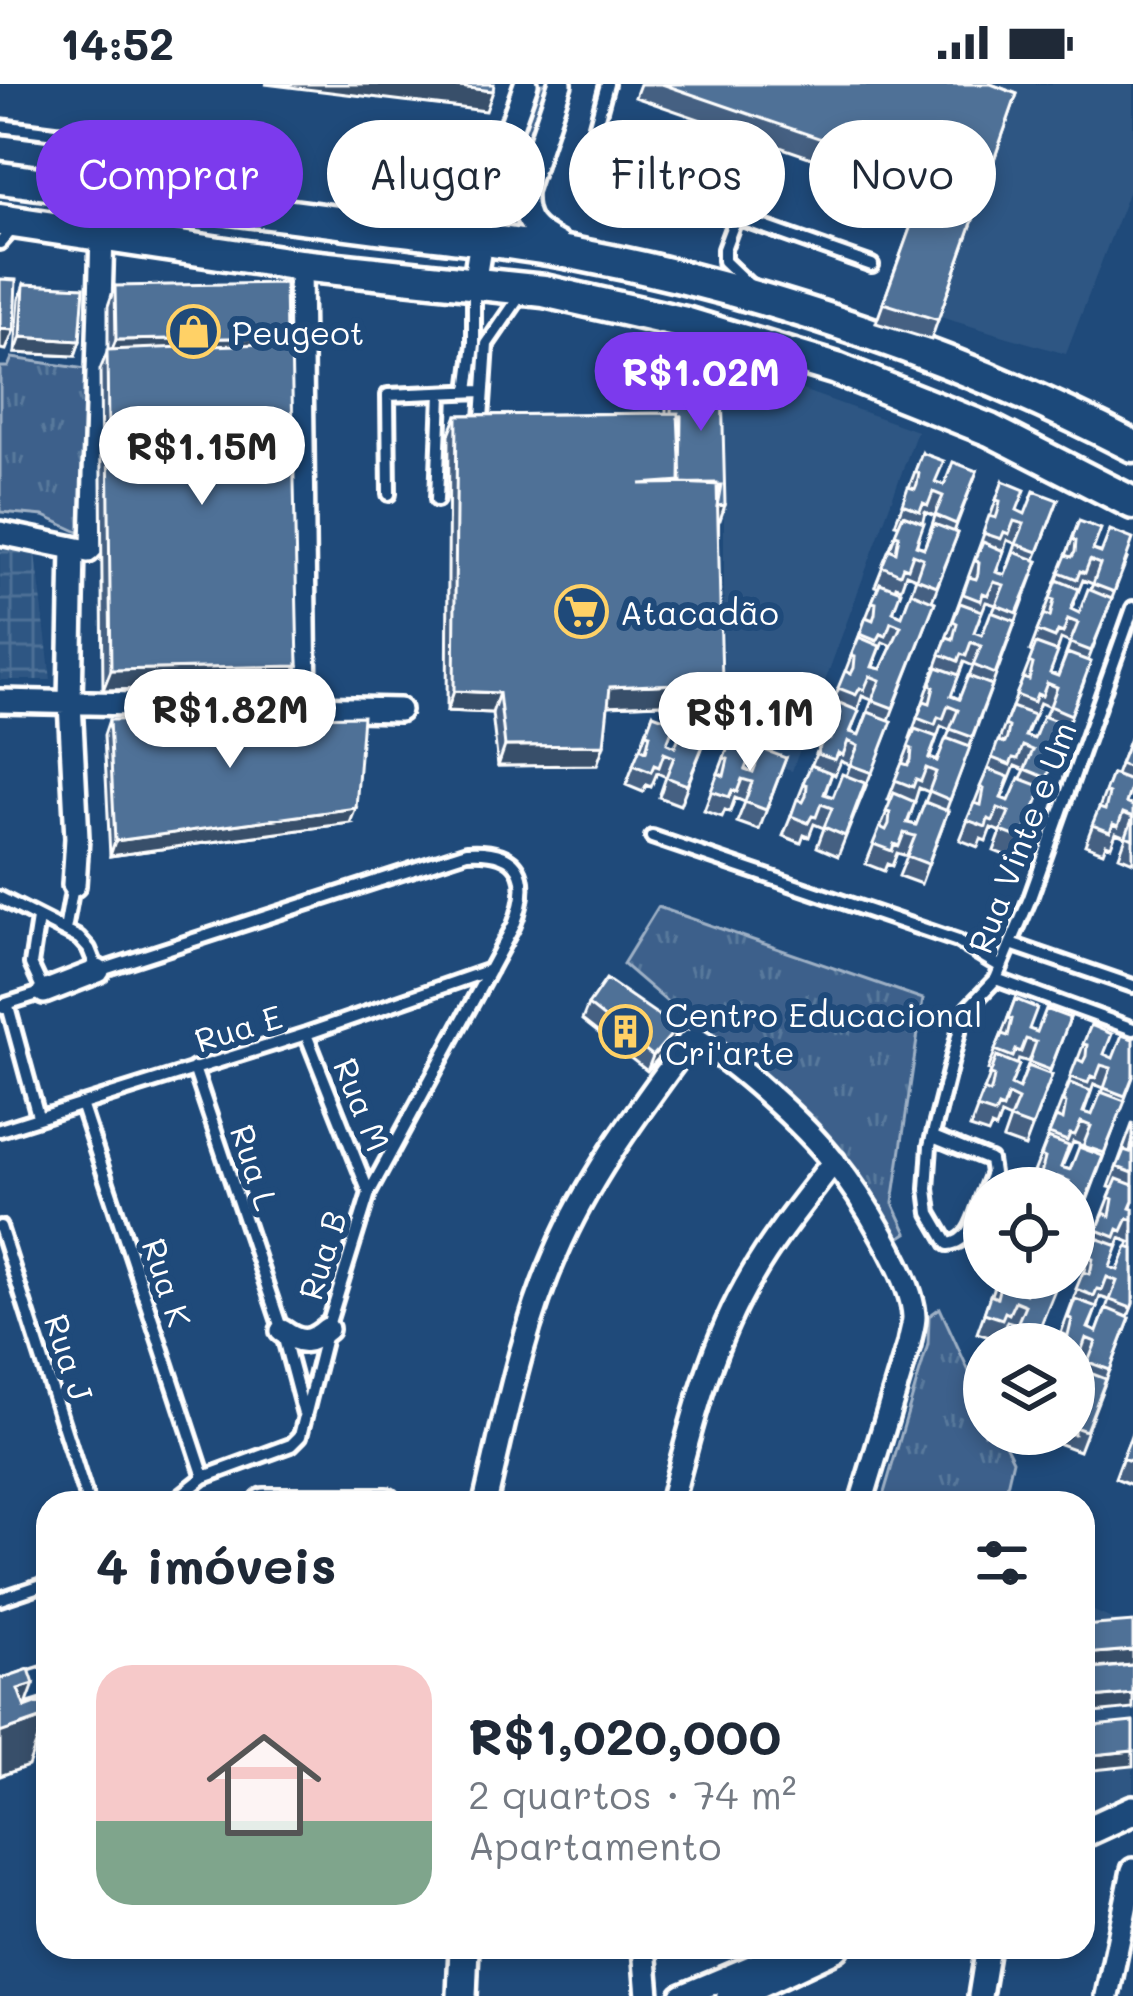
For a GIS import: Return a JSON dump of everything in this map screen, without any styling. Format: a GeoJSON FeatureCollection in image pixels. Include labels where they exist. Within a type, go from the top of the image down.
{"type":"FeatureCollection","features":[{"type":"Feature","properties":{"kind":"main road"},"geometry":{"type":"LineString","coordinates":[[0,178],[581,255],[884,338],[1133,446]]}},
{"type":"Feature","properties":{"kind":"main road"},"geometry":{"type":"LineString","coordinates":[[426,233],[431,228]]}},
{"type":"Feature","properties":{"kind":"main road"},"geometry":{"type":"LineString","coordinates":[[6,229],[102,234],[300,265],[526,289],[685,323],[836,369],[990,430],[1133,503]]}},
{"type":"Feature","properties":{"kind":"street"},"geometry":{"type":"LineString","coordinates":[[512,120],[526,84]]}},
{"type":"Feature","properties":{"kind":"street"},"geometry":{"type":"LineString","coordinates":[[560,84],[523,206],[531,226],[581,255]]}},
{"type":"Feature","properties":{"kind":"street"},"geometry":{"type":"LineString","coordinates":[[474,284],[481,228]]}},
{"type":"Feature","properties":{"kind":"street"},"geometry":{"type":"LineString","coordinates":[[11,534],[88,551],[93,546],[102,234]]}},
{"type":"Feature","properties":{"kind":"street"},"geometry":{"type":"LineString","coordinates":[[300,265],[305,711]]}},
{"type":"Feature","properties":{"kind":"street"},"geometry":{"type":"LineString","coordinates":[[73,548],[74,884]]}},
{"type":"Feature","properties":{"kind":"street"},"geometry":{"type":"LineString","coordinates":[[0,700],[399,710]]}},
{"type":"Feature","properties":{"kind":"street"},"geometry":{"type":"LineString","coordinates":[[44,992],[98,970]]}},
{"type":"Feature","properties":{"kind":"street"},"geometry":{"type":"LineString","coordinates":[[488,1491],[524,1341],[558,1249],[616,1143],[692,1039],[700,1040],[747,1076],[834,1161],[901,1272],[914,1317],[865,1491]]}},
{"type":"Feature","properties":{"kind":"street"},"geometry":{"type":"LineString","coordinates":[[674,1491],[698,1396],[739,1299],[768,1250],[834,1161]]}},
{"type":"Feature","properties":{"kind":"street"},"geometry":{"type":"LineString","coordinates":[[282,1331],[301,1342],[314,1340],[327,1329]]}},
{"type":"Feature","properties":{"kind":"street"},"geometry":{"type":"LineString","coordinates":[[0,1696],[36,1685]]}},
{"type":"Feature","properties":{"kind":"street"},"geometry":{"type":"LineString","coordinates":[[1095,1827],[1133,1810]]}},
{"type":"Feature","properties":{"kind":"street"},"geometry":{"type":"LineString","coordinates":[[1095,1829],[1133,1825]]}},
{"type":"Feature","properties":{"kind":"street"},"geometry":{"type":"LineString","coordinates":[[1107,1996],[1133,1870]]}},
{"type":"Feature","properties":{"kind":"street"},"geometry":{"type":"LineString","coordinates":[[462,1996],[464,1959]]}},
{"type":"Feature","properties":{"kind":"street"},"geometry":{"type":"LineString","coordinates":[[645,1959],[648,1996]]}},
{"type":"Feature","properties":{"kind":"street"},"geometry":{"type":"LineString","coordinates":[[682,1996],[780,1959]]}},
{"type":"Feature","properties":{"kind":"street"},"geometry":{"type":"LineString","coordinates":[[731,1996],[782,1959]]}},
{"type":"Feature","properties":{"kind":"street"},"geometry":{"type":"LineString","coordinates":[[980,1996],[986,1959]]}},
{"type":"Feature","properties":{"kind":"lane"},"geometry":{"type":"LineString","coordinates":[[597,120],[607,84]]}},
{"type":"Feature","properties":{"kind":"lane"},"geometry":{"type":"LineString","coordinates":[[0,126],[36,131]]}},
{"type":"Feature","properties":{"kind":"lane"},"geometry":{"type":"LineString","coordinates":[[732,228],[724,249],[727,266],[781,308]]}},
{"type":"Feature","properties":{"kind":"lane"},"geometry":{"type":"LineString","coordinates":[[767,228],[872,265]]}},
{"type":"Feature","properties":{"kind":"lane"},"geometry":{"type":"LineString","coordinates":[[468,392],[474,284]]}},
{"type":"Feature","properties":{"kind":"lane"},"geometry":{"type":"LineString","coordinates":[[482,419],[487,344],[526,289]]}},
{"type":"Feature","properties":{"kind":"lane"},"geometry":{"type":"LineString","coordinates":[[388,494],[388,395],[482,391]]}},
{"type":"Feature","properties":{"kind":"lane"},"geometry":{"type":"LineString","coordinates":[[437,500],[441,392]]}},
{"type":"Feature","properties":{"kind":"lane","name":"Rua Vinte e Um"},"geometry":{"type":"LineString","coordinates":[[963,1239],[948,1244],[930,1213],[927,1189],[932,1141],[963,1020],[999,973],[1011,944],[1133,608]]}},
{"type":"Feature","properties":{"kind":"lane"},"geometry":{"type":"LineString","coordinates":[[652,837],[958,941],[999,973],[1133,1029]]}},
{"type":"Feature","properties":{"kind":"lane","name":"Rua B"},"geometry":{"type":"LineString","coordinates":[[98,970],[466,852],[488,851],[512,859],[522,880],[519,914],[369,1193],[327,1329],[306,1420]]}},
{"type":"Feature","properties":{"kind":"lane"},"geometry":{"type":"LineString","coordinates":[[64,930],[74,884]]}},
{"type":"Feature","properties":{"kind":"lane"},"geometry":{"type":"LineString","coordinates":[[0,898],[85,943],[98,970]]}},
{"type":"Feature","properties":{"kind":"lane"},"geometry":{"type":"LineString","coordinates":[[38,919],[31,964],[44,992],[3,1007],[38,1116]]}},
{"type":"Feature","properties":{"kind":"lane"},"geometry":{"type":"LineString","coordinates":[[1011,944],[1133,986]]}},
{"type":"Feature","properties":{"kind":"lane","name":"Rua E"},"geometry":{"type":"LineString","coordinates":[[0,1130],[306,1034],[490,970]]}},
{"type":"Feature","properties":{"kind":"lane","name":"Rua M"},"geometry":{"type":"LineString","coordinates":[[306,1034],[369,1193]]}},
{"type":"Feature","properties":{"kind":"lane","name":"Rua L"},"geometry":{"type":"LineString","coordinates":[[194,1069],[282,1331],[306,1420]]}},
{"type":"Feature","properties":{"kind":"lane","name":"Rua K"},"geometry":{"type":"LineString","coordinates":[[80,1104],[205,1477]]}},
{"type":"Feature","properties":{"kind":"lane"},"geometry":{"type":"LineString","coordinates":[[932,1141],[990,1160],[991,1167]]}},
{"type":"Feature","properties":{"kind":"lane","name":"Rua J"},"geometry":{"type":"LineString","coordinates":[[0,1227],[84,1491]]}},
{"type":"Feature","properties":{"kind":"lane"},"geometry":{"type":"LineString","coordinates":[[187,1491],[205,1477],[291,1445],[306,1420]]}},
{"type":"Feature","properties":{"kind":"lane"},"geometry":{"type":"LineString","coordinates":[[0,1599],[36,1587]]}},
{"type":"Feature","properties":{"kind":"shaded area"},"geometry":{"type":"Polygon","coordinates":[[[963,84],[1133,84],[1133,180],[1066,354],[940,317],[971,228],[996,228],[996,155],[1010,115],[963,84]]]}},
{"type":"Feature","properties":{"kind":"shaded area"},"geometry":{"type":"Polygon","coordinates":[[[724,362],[917,431],[792,771],[724,747],[724,362]]]}},
{"type":"Feature","properties":{"kind":"shaded area"},"geometry":{"type":"Polygon","coordinates":[[[0,549],[36,553],[51,680],[0,680],[0,549]]]}},
{"type":"Feature","properties":{"kind":"shaded area"},"geometry":{"type":"Polygon","coordinates":[[[1095,1612],[1133,1629],[1133,1800],[1095,1817],[1095,1612]]]}},
{"type":"Feature","properties":{"kind":"green space"},"geometry":{"type":"Polygon","coordinates":[[[541,84],[559,84],[545,145],[545,120],[528,120],[541,84]]]}},
{"type":"Feature","properties":{"kind":"green space"},"geometry":{"type":"Polygon","coordinates":[[[12,358],[86,369],[87,536],[44,516],[0,512],[0,367],[8,367],[12,358]]]}},
{"type":"Feature","properties":{"kind":"green space"},"geometry":{"type":"Polygon","coordinates":[[[658,907],[923,999],[893,1203],[907,1233],[896,1240],[829,1141],[623,964],[658,907]]]}},
{"type":"Feature","properties":{"kind":"green space"},"geometry":{"type":"Polygon","coordinates":[[[940,1308],[963,1358],[963,1455],[1010,1455],[1006,1491],[885,1491],[928,1344],[929,1316],[940,1308]]]}},
{"type":"Feature","properties":{"kind":"building"},"geometry":{"type":"Polygon","coordinates":[[[436,84],[494,84],[493,91],[436,84]]]}},
{"type":"Feature","properties":{"kind":"building"},"geometry":{"type":"Polygon","coordinates":[[[662,84],[991,84],[1017,94],[996,154],[996,120],[809,120],[809,135],[785,126],[785,120],[766,120],[662,84]]]}},
{"type":"Feature","properties":{"kind":"building"},"geometry":{"type":"Polygon","coordinates":[[[910,228],[970,228],[938,320],[883,303],[910,228]]]}},
{"type":"Feature","properties":{"kind":"building"},"geometry":{"type":"Polygon","coordinates":[[[0,279],[16,280],[14,330],[0,329],[0,279]]]}},
{"type":"Feature","properties":{"kind":"building","name":"Peugeot"},"geometry":{"type":"Polygon","coordinates":[[[285,283],[286,337],[116,340],[115,286],[285,283]]]}},
{"type":"Feature","properties":{"kind":"building"},"geometry":{"type":"Polygon","coordinates":[[[24,284],[84,287],[80,341],[21,337],[24,284]]]}},
{"type":"Feature","properties":{"kind":"building"},"geometry":{"type":"Polygon","coordinates":[[[291,343],[298,666],[111,670],[107,350],[291,343]]]}},
{"type":"Feature","properties":{"kind":"building"},"geometry":{"type":"Polygon","coordinates":[[[672,381],[722,386],[725,505],[717,506],[721,485],[680,483],[681,416],[671,413],[672,381]]]}},
{"type":"Feature","properties":{"kind":"building","name":"Atacadão"},"geometry":{"type":"Polygon","coordinates":[[[678,413],[681,481],[640,484],[717,483],[722,682],[610,687],[604,745],[505,746],[499,693],[454,691],[457,415],[678,413]]]}},
{"type":"Feature","properties":{"kind":"building"},"geometry":{"type":"Polygon","coordinates":[[[922,453],[944,461],[935,482],[944,485],[953,462],[977,471],[956,524],[935,515],[943,496],[933,492],[920,511],[902,504],[908,487],[915,489],[917,484],[919,473],[915,471],[922,453]]]}},
{"type":"Feature","properties":{"kind":"building"},"geometry":{"type":"Polygon","coordinates":[[[1003,481],[1025,490],[1017,510],[1025,514],[1034,491],[1058,500],[1038,552],[1016,544],[1024,524],[1014,521],[1001,539],[983,533],[989,516],[996,518],[1003,481]]]}},
{"type":"Feature","properties":{"kind":"building"},"geometry":{"type":"Polygon","coordinates":[[[903,515],[924,523],[916,545],[924,548],[934,524],[958,533],[937,586],[916,578],[923,558],[913,554],[900,574],[882,566],[889,549],[896,552],[899,535],[895,534],[903,515]]]}},
{"type":"Feature","properties":{"kind":"building"},"geometry":{"type":"Polygon","coordinates":[[[1079,521],[1101,529],[1093,550],[1101,553],[1110,530],[1133,539],[1114,592],[1093,584],[1100,564],[1090,560],[1077,579],[1059,572],[1066,555],[1072,557],[1075,552],[1072,539],[1079,521]]]}},
{"type":"Feature","properties":{"kind":"building"},"geometry":{"type":"Polygon","coordinates":[[[983,542],[1004,551],[996,572],[1005,575],[1014,552],[1038,561],[1017,613],[996,605],[1004,585],[994,582],[981,601],[963,594],[969,577],[976,579],[978,574],[979,562],[975,561],[983,542]]]}},
{"type":"Feature","properties":{"kind":"building"},"geometry":{"type":"Polygon","coordinates":[[[1057,580],[1079,589],[1071,609],[1079,613],[1088,589],[1112,599],[1091,651],[1070,643],[1078,623],[1068,619],[1063,633],[1058,631],[1055,638],[1037,631],[1044,614],[1050,617],[1057,580]]]}},
{"type":"Feature","properties":{"kind":"building"},"geometry":{"type":"Polygon","coordinates":[[[880,583],[901,591],[893,612],[902,616],[911,592],[935,602],[893,708],[872,700],[880,680],[870,676],[856,695],[838,688],[845,671],[851,674],[854,668],[855,657],[851,656],[859,637],[880,646],[872,667],[881,669],[901,626],[891,622],[886,636],[881,634],[877,641],[860,634],[866,617],[873,620],[876,603],[872,602],[880,583]]]}},
{"type":"Feature","properties":{"kind":"building"},"geometry":{"type":"Polygon","coordinates":[[[960,603],[982,611],[974,632],[982,635],[991,612],[1015,621],[995,674],[973,665],[981,646],[971,642],[966,656],[961,654],[958,661],[940,654],[947,637],[953,639],[960,603]]]}},
{"type":"Feature","properties":{"kind":"building"},"geometry":{"type":"Polygon","coordinates":[[[1036,644],[1058,652],[1050,673],[1058,676],[1067,653],[1091,662],[1071,715],[1050,706],[1057,687],[1047,683],[1034,702],[1016,695],[1023,678],[1029,680],[1036,644]]]}},
{"type":"Feature","properties":{"kind":"building"},"geometry":{"type":"Polygon","coordinates":[[[937,667],[959,675],[951,696],[959,699],[968,676],[992,685],[972,737],[950,729],[958,710],[948,706],[935,725],[917,718],[924,701],[930,703],[937,667]]]}},
{"type":"Feature","properties":{"kind":"building"},"geometry":{"type":"Polygon","coordinates":[[[837,702],[859,711],[850,732],[859,735],[868,712],[892,721],[872,773],[850,765],[858,746],[848,741],[843,755],[838,753],[835,760],[817,754],[824,736],[830,739],[837,702]]]}},
{"type":"Feature","properties":{"kind":"building"},"geometry":{"type":"Polygon","coordinates":[[[1012,707],[1034,715],[1025,736],[1034,739],[1043,716],[1067,725],[1047,778],[1025,769],[1033,750],[1023,746],[1010,765],[992,758],[998,741],[1005,743],[1007,738],[1009,727],[1005,725],[1012,707]]]}},
{"type":"Feature","properties":{"kind":"building"},"geometry":{"type":"Polygon","coordinates":[[[653,714],[675,722],[667,743],[675,747],[684,723],[708,733],[687,785],[666,777],[674,757],[664,753],[659,767],[654,765],[651,772],[633,765],[640,748],[646,751],[653,714]]]}},
{"type":"Feature","properties":{"kind":"building"},"geometry":{"type":"Polygon","coordinates":[[[363,716],[356,808],[115,841],[109,720],[363,716]]]}},
{"type":"Feature","properties":{"kind":"building"},"geometry":{"type":"Polygon","coordinates":[[[915,729],[937,737],[929,758],[937,761],[946,738],[970,747],[950,800],[929,791],[936,772],[926,768],[913,787],[895,780],[902,763],[908,765],[911,760],[908,747],[915,729]]]}},
{"type":"Feature","properties":{"kind":"building"},"geometry":{"type":"Polygon","coordinates":[[[731,739],[753,748],[745,769],[753,772],[762,749],[786,758],[766,810],[745,802],[752,782],[742,779],[729,797],[711,791],[718,773],[724,776],[731,739]]]}},
{"type":"Feature","properties":{"kind":"building"},"geometry":{"type":"Polygon","coordinates":[[[1127,747],[1133,748],[1133,769],[1120,764],[1127,747]]]}},
{"type":"Feature","properties":{"kind":"building"},"geometry":{"type":"Polygon","coordinates":[[[811,765],[832,773],[824,794],[833,797],[842,774],[865,783],[845,836],[824,827],[832,808],[821,804],[808,823],[791,816],[797,799],[803,802],[806,796],[803,783],[811,765]]]}},
{"type":"Feature","properties":{"kind":"building"},"geometry":{"type":"Polygon","coordinates":[[[988,769],[1009,777],[1001,798],[1009,801],[1019,778],[1043,787],[1022,839],[1001,831],[1009,812],[998,808],[986,827],[967,820],[974,803],[981,805],[984,789],[980,787],[988,769]]]}},
{"type":"Feature","properties":{"kind":"building"},"geometry":{"type":"Polygon","coordinates":[[[1112,774],[1133,782],[1126,803],[1133,806],[1133,817],[1123,813],[1110,832],[1092,825],[1099,808],[1105,810],[1112,774]]]}},
{"type":"Feature","properties":{"kind":"building"},"geometry":{"type":"Polygon","coordinates":[[[894,793],[915,802],[907,823],[916,825],[925,802],[948,811],[928,864],[907,856],[915,836],[904,833],[892,851],[873,844],[880,827],[886,830],[889,824],[890,813],[886,812],[894,793]]]}},
{"type":"Feature","properties":{"kind":"building"},"geometry":{"type":"Polygon","coordinates":[[[606,979],[677,1028],[653,1056],[588,1005],[606,979]]]}},
{"type":"Feature","properties":{"kind":"building"},"geometry":{"type":"Polygon","coordinates":[[[1015,999],[1037,1008],[1029,1029],[1037,1032],[1046,1009],[1070,1018],[1050,1070],[1029,1062],[1036,1042],[1026,1039],[1013,1057],[995,1050],[1002,1034],[1008,1036],[1015,999]]]}},
{"type":"Feature","properties":{"kind":"building"},"geometry":{"type":"Polygon","coordinates":[[[1091,1025],[1112,1034],[1104,1054],[1113,1058],[1122,1035],[1133,1039],[1133,1076],[1125,1096],[1104,1088],[1111,1068],[1101,1065],[1088,1083],[1070,1077],[1077,1059],[1083,1062],[1086,1056],[1087,1045],[1083,1044],[1091,1025]]]}},
{"type":"Feature","properties":{"kind":"building"},"geometry":{"type":"Polygon","coordinates":[[[997,1056],[1019,1065],[1011,1085],[1019,1089],[1028,1066],[1052,1075],[1032,1127],[1010,1119],[1018,1100],[1008,1095],[1003,1109],[998,1107],[995,1114],[977,1108],[984,1090],[990,1093],[997,1056]]]}},
{"type":"Feature","properties":{"kind":"building"},"geometry":{"type":"Polygon","coordinates":[[[1070,1083],[1091,1091],[1083,1112],[1092,1115],[1101,1092],[1125,1101],[1104,1153],[1083,1146],[1091,1126],[1081,1122],[1067,1141],[1049,1134],[1056,1117],[1063,1120],[1066,1103],[1062,1102],[1070,1083]]]}},
{"type":"Feature","properties":{"kind":"building"},"geometry":{"type":"Polygon","coordinates":[[[1048,1138],[1069,1146],[1061,1167],[1043,1167],[1045,1158],[1041,1156],[1048,1138]]]}},
{"type":"Feature","properties":{"kind":"building"},"geometry":{"type":"Polygon","coordinates":[[[1133,1138],[1133,1173],[1117,1167],[1124,1150],[1130,1152],[1133,1138]]]}},
{"type":"Feature","properties":{"kind":"building"},"geometry":{"type":"Polygon","coordinates":[[[1079,1147],[1103,1156],[1095,1176],[1095,1167],[1071,1167],[1079,1147]]]}},
{"type":"Feature","properties":{"kind":"building"},"geometry":{"type":"Polygon","coordinates":[[[1117,1179],[1133,1185],[1133,1220],[1128,1218],[1115,1237],[1097,1230],[1104,1213],[1110,1216],[1113,1199],[1109,1197],[1117,1179]]]}},
{"type":"Feature","properties":{"kind":"building"},"geometry":{"type":"Polygon","coordinates":[[[1095,1241],[1118,1246],[1110,1267],[1118,1270],[1127,1247],[1133,1249],[1131,1308],[1110,1300],[1117,1281],[1107,1277],[1095,1294],[1095,1241]]]}},
{"type":"Feature","properties":{"kind":"building"},"geometry":{"type":"Polygon","coordinates":[[[989,1299],[1051,1299],[1042,1323],[1017,1323],[1025,1305],[1015,1301],[1002,1319],[984,1313],[989,1299]]]}},
{"type":"Feature","properties":{"kind":"building"},"geometry":{"type":"Polygon","coordinates":[[[1075,1299],[1097,1307],[1090,1323],[1071,1323],[1068,1318],[1075,1299]]]}},
{"type":"Feature","properties":{"kind":"building"},"geometry":{"type":"Polygon","coordinates":[[[1106,1308],[1130,1318],[1110,1370],[1095,1365],[1095,1331],[1106,1308]]]}},
{"type":"Feature","properties":{"kind":"building"},"geometry":{"type":"Polygon","coordinates":[[[1095,1375],[1106,1379],[1095,1408],[1095,1375]]]}},
{"type":"Feature","properties":{"kind":"building"},"geometry":{"type":"Polygon","coordinates":[[[1129,1441],[1133,1442],[1133,1462],[1122,1458],[1129,1441]]]}},
{"type":"Feature","properties":{"kind":"building"},"geometry":{"type":"Polygon","coordinates":[[[1133,1622],[1133,1650],[1095,1653],[1095,1625],[1133,1622]]]}},
{"type":"Feature","properties":{"kind":"building"},"geometry":{"type":"Polygon","coordinates":[[[1133,1665],[1133,1694],[1095,1698],[1095,1669],[1133,1665]]]}},
{"type":"Feature","properties":{"kind":"building"},"geometry":{"type":"Polygon","coordinates":[[[29,1669],[34,1684],[18,1689],[25,1708],[36,1704],[36,1720],[0,1733],[0,1679],[29,1669]]]}},
{"type":"Feature","properties":{"kind":"building"},"geometry":{"type":"Polygon","coordinates":[[[1133,1722],[1133,1751],[1095,1755],[1095,1726],[1133,1722]]]}},
{"type":"Feature","properties":{"kind":"place","name":"Peugeot"},"geometry":{"type":"Point","coordinates":[193,331]}},
{"type":"Feature","properties":{"kind":"place","name":"Atacadão"},"geometry":{"type":"Point","coordinates":[581,611]}},
{"type":"Feature","properties":{"kind":"place","name":"Centro Educacional Cri'arte"},"geometry":{"type":"Point","coordinates":[626,1032]}}]}
